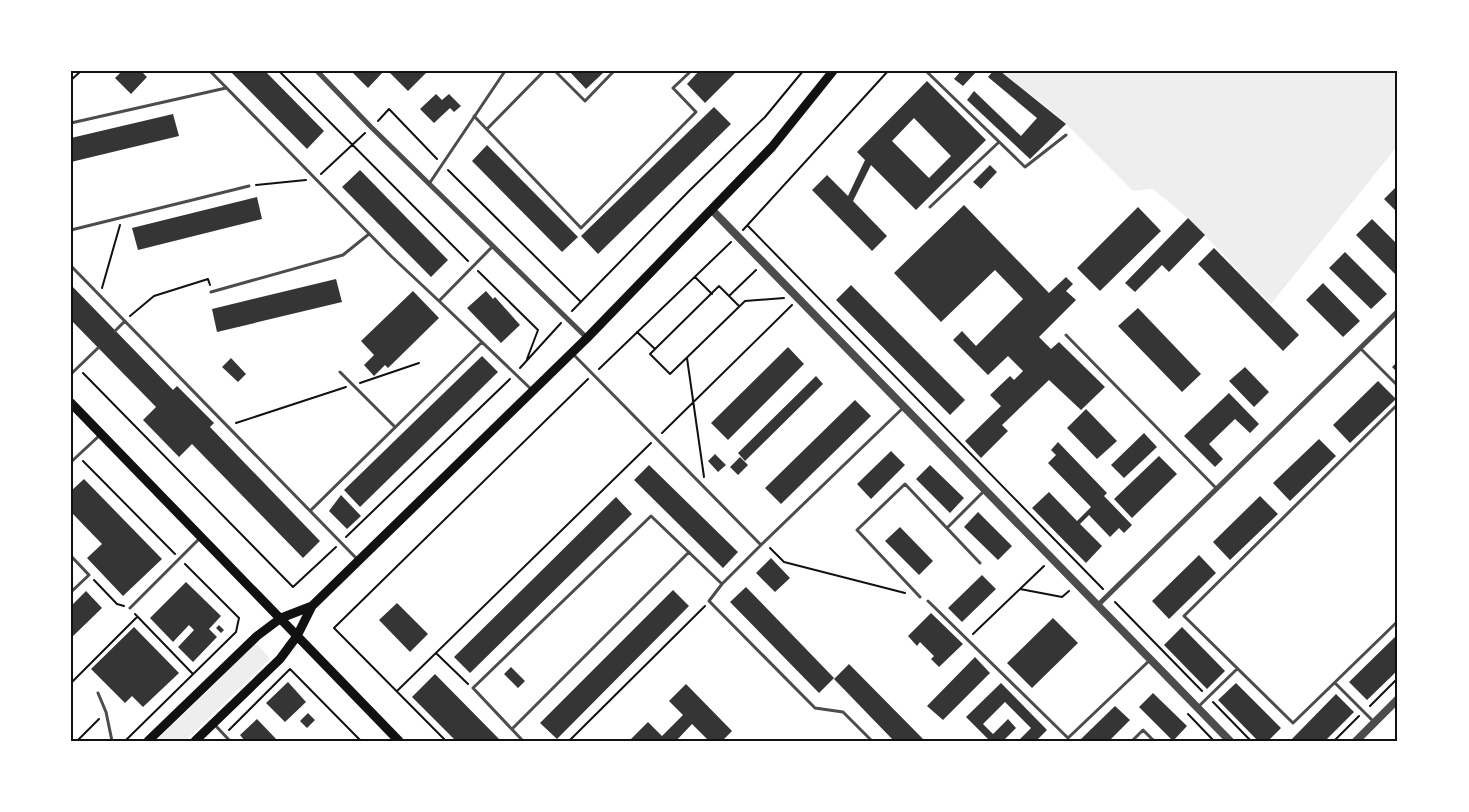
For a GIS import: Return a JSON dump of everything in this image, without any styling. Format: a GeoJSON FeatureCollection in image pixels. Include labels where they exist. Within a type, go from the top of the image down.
{"type":"FeatureCollection","features":[{"type":"Feature","properties":{"kind":"main road"},"geometry":{"type":"LineString","coordinates":[[195,741],[275,664],[297,636],[312,606],[572,353],[712,210],[772,146],[833,71]]}},
{"type":"Feature","properties":{"kind":"main road"},"geometry":{"type":"LineString","coordinates":[[71,403],[399,741]]}},
{"type":"Feature","properties":{"kind":"main road"},"geometry":{"type":"LineString","coordinates":[[148,741],[240,650],[281,618],[312,606]]}},
{"type":"Feature","properties":{"kind":"street"},"geometry":{"type":"LineString","coordinates":[[317,71],[371,127],[586,338]]}},
{"type":"Feature","properties":{"kind":"street"},"geometry":{"type":"LineString","coordinates":[[712,210],[1230,741]]}},
{"type":"Feature","properties":{"kind":"street"},"geometry":{"type":"LineString","coordinates":[[1098,606],[1398,311]]}},
{"type":"Feature","properties":{"kind":"street"},"geometry":{"type":"LineString","coordinates":[[1356,741],[1398,699]]}},
{"type":"Feature","properties":{"kind":"lane"},"geometry":{"type":"LineString","coordinates":[[210,71],[369,234],[532,391]]}},
{"type":"Feature","properties":{"kind":"lane"},"geometry":{"type":"LineString","coordinates":[[429,184],[505,71]]}},
{"type":"Feature","properties":{"kind":"lane"},"geometry":{"type":"LineString","coordinates":[[487,129],[544,71]]}},
{"type":"Feature","properties":{"kind":"lane"},"geometry":{"type":"LineString","coordinates":[[555,71],[586,101],[614,71]]}},
{"type":"Feature","properties":{"kind":"lane"},"geometry":{"type":"LineString","coordinates":[[474,116],[581,228],[696,112],[673,88],[691,71]]}},
{"type":"Feature","properties":{"kind":"lane"},"geometry":{"type":"LineString","coordinates":[[926,71],[1025,167],[1066,135]]}},
{"type":"Feature","properties":{"kind":"lane"},"geometry":{"type":"LineString","coordinates":[[71,123],[226,88]]}},
{"type":"Feature","properties":{"kind":"lane"},"geometry":{"type":"LineString","coordinates":[[930,207],[999,142]]}},
{"type":"Feature","properties":{"kind":"lane"},"geometry":{"type":"LineString","coordinates":[[71,230],[249,186]]}},
{"type":"Feature","properties":{"kind":"lane"},"geometry":{"type":"LineString","coordinates":[[212,292],[343,255],[369,234]]}},
{"type":"Feature","properties":{"kind":"lane"},"geometry":{"type":"LineString","coordinates":[[439,301],[492,246]]}},
{"type":"Feature","properties":{"kind":"lane"},"geometry":{"type":"LineString","coordinates":[[71,266],[359,561]]}},
{"type":"Feature","properties":{"kind":"lane"},"geometry":{"type":"LineString","coordinates":[[115,331],[125,322]]}},
{"type":"Feature","properties":{"kind":"lane"},"geometry":{"type":"LineString","coordinates":[[1066,335],[1217,489]]}},
{"type":"Feature","properties":{"kind":"lane"},"geometry":{"type":"LineString","coordinates":[[310,511],[482,342]]}},
{"type":"Feature","properties":{"kind":"lane"},"geometry":{"type":"LineString","coordinates":[[71,374],[98,348]]}},
{"type":"Feature","properties":{"kind":"lane"},"geometry":{"type":"LineString","coordinates":[[1360,348],[1398,386]]}},
{"type":"Feature","properties":{"kind":"lane"},"geometry":{"type":"LineString","coordinates":[[572,353],[763,544]]}},
{"type":"Feature","properties":{"kind":"lane"},"geometry":{"type":"LineString","coordinates":[[340,372],[395,427]]}},
{"type":"Feature","properties":{"kind":"lane"},"geometry":{"type":"LineString","coordinates":[[1398,404],[1184,616],[1293,723],[1398,621]]}},
{"type":"Feature","properties":{"kind":"lane"},"geometry":{"type":"LineString","coordinates":[[872,741],[843,712],[815,708],[710,601],[722,584],[905,407]]}},
{"type":"Feature","properties":{"kind":"lane"},"geometry":{"type":"LineString","coordinates":[[71,462],[101,434]]}},
{"type":"Feature","properties":{"kind":"lane"},"geometry":{"type":"LineString","coordinates":[[920,597],[857,530],[904,484],[980,563]]}},
{"type":"Feature","properties":{"kind":"lane"},"geometry":{"type":"LineString","coordinates":[[947,528],[985,490]]}},
{"type":"Feature","properties":{"kind":"lane"},"geometry":{"type":"LineString","coordinates":[[523,741],[473,688],[650,516],[722,584]]}},
{"type":"Feature","properties":{"kind":"lane"},"geometry":{"type":"LineString","coordinates":[[130,608],[201,536]]}},
{"type":"Feature","properties":{"kind":"lane"},"geometry":{"type":"LineString","coordinates":[[512,729],[689,552]]}},
{"type":"Feature","properties":{"kind":"lane"},"geometry":{"type":"LineString","coordinates":[[71,556],[89,575],[71,592]]}},
{"type":"Feature","properties":{"kind":"lane"},"geometry":{"type":"LineString","coordinates":[[928,601],[1067,739],[1151,660]]}},
{"type":"Feature","properties":{"kind":"lane"},"geometry":{"type":"LineString","coordinates":[[1198,707],[1237,669]]}},
{"type":"Feature","properties":{"kind":"lane"},"geometry":{"type":"LineString","coordinates":[[1335,682],[1374,722]]}},
{"type":"Feature","properties":{"kind":"lane"},"geometry":{"type":"LineString","coordinates":[[98,693],[106,712],[112,741]]}},
{"type":"Feature","properties":{"kind":"lane"},"geometry":{"type":"LineString","coordinates":[[213,724],[230,741]]}},
{"type":"Feature","properties":{"kind":"lane"},"geometry":{"type":"LineString","coordinates":[[1132,741],[1143,730],[1154,741]]}},
{"type":"Feature","properties":{"kind":"path"},"geometry":{"type":"LineString","coordinates":[[71,80],[81,71]]}},
{"type":"Feature","properties":{"kind":"path"},"geometry":{"type":"LineString","coordinates":[[279,71],[538,330],[527,360]]}},
{"type":"Feature","properties":{"kind":"path"},"geometry":{"type":"LineString","coordinates":[[78,368],[293,587],[515,374],[581,302],[689,191],[765,117],[803,71]]}},
{"type":"Feature","properties":{"kind":"path"},"geometry":{"type":"LineString","coordinates":[[446,741],[334,628],[593,374],[748,226],[888,71]]}},
{"type":"Feature","properties":{"kind":"path"},"geometry":{"type":"LineString","coordinates":[[249,186],[316,179],[388,110],[581,302]]}},
{"type":"Feature","properties":{"kind":"path"},"geometry":{"type":"LineString","coordinates":[[98,294],[105,283],[122,218]]}},
{"type":"Feature","properties":{"kind":"path"},"geometry":{"type":"LineString","coordinates":[[748,226],[1252,741]]}},
{"type":"Feature","properties":{"kind":"path"},"geometry":{"type":"LineString","coordinates":[[729,296],[756,270]]}},
{"type":"Feature","properties":{"kind":"path"},"geometry":{"type":"LineString","coordinates":[[695,276],[712,294]]}},
{"type":"Feature","properties":{"kind":"path"},"geometry":{"type":"LineString","coordinates":[[125,322],[133,312],[154,296],[208,279],[212,292]]}},
{"type":"Feature","properties":{"kind":"path"},"geometry":{"type":"LineString","coordinates":[[739,306],[720,286],[650,354],[670,374],[745,301],[784,298]]}},
{"type":"Feature","properties":{"kind":"path"},"geometry":{"type":"LineString","coordinates":[[397,691],[437,654],[798,298]]}},
{"type":"Feature","properties":{"kind":"path"},"geometry":{"type":"LineString","coordinates":[[637,332],[655,349]]}},
{"type":"Feature","properties":{"kind":"path"},"geometry":{"type":"LineString","coordinates":[[686,358],[706,489]]}},
{"type":"Feature","properties":{"kind":"path"},"geometry":{"type":"LineString","coordinates":[[227,426],[419,363]]}},
{"type":"Feature","properties":{"kind":"path"},"geometry":{"type":"LineString","coordinates":[[78,456],[239,618],[236,632],[125,741]]}},
{"type":"Feature","properties":{"kind":"path"},"geometry":{"type":"LineString","coordinates":[[763,544],[784,562],[920,597]]}},
{"type":"Feature","properties":{"kind":"path"},"geometry":{"type":"LineString","coordinates":[[972,635],[1044,566]]}},
{"type":"Feature","properties":{"kind":"path"},"geometry":{"type":"LineString","coordinates":[[89,575],[117,604],[130,608],[193,674]]}},
{"type":"Feature","properties":{"kind":"path"},"geometry":{"type":"LineString","coordinates":[[1020,590],[1062,597],[1069,591]]}},
{"type":"Feature","properties":{"kind":"path"},"geometry":{"type":"LineString","coordinates":[[570,741],[710,601]]}},
{"type":"Feature","properties":{"kind":"path"},"geometry":{"type":"LineString","coordinates":[[71,683],[137,617]]}},
{"type":"Feature","properties":{"kind":"path"},"geometry":{"type":"LineString","coordinates":[[437,654],[473,688]]}},
{"type":"Feature","properties":{"kind":"path"},"geometry":{"type":"LineString","coordinates":[[224,735],[290,669],[361,741]]}},
{"type":"Feature","properties":{"kind":"path"},"geometry":{"type":"LineString","coordinates":[[77,741],[106,712]]}},
{"type":"Feature","properties":{"kind":"shaded area"},"geometry":{"type":"Polygon","coordinates":[[[1000,71],[1398,71],[1398,145],[1271,304],[1188,218],[1153,189],[1133,191],[1057,115],[1000,71]]]}},
{"type":"Feature","properties":{"kind":"shaded area"},"geometry":{"type":"Polygon","coordinates":[[[254,645],[258,645],[268,656],[269,660],[185,741],[156,741],[254,645]]]}},
{"type":"Feature","properties":{"kind":"building"},"geometry":{"type":"Polygon","coordinates":[[[122,71],[141,71],[147,77],[131,94],[115,78],[122,71]]]}},
{"type":"Feature","properties":{"kind":"building"},"geometry":{"type":"Polygon","coordinates":[[[230,71],[265,71],[324,131],[307,149],[230,71]]]}},
{"type":"Feature","properties":{"kind":"building"},"geometry":{"type":"Polygon","coordinates":[[[351,71],[384,71],[368,88],[351,71]]]}},
{"type":"Feature","properties":{"kind":"building"},"geometry":{"type":"Polygon","coordinates":[[[392,71],[428,71],[408,91],[390,73],[392,71]]]}},
{"type":"Feature","properties":{"kind":"building"},"geometry":{"type":"Polygon","coordinates":[[[569,71],[601,71],[603,73],[586,89],[569,71]]]}},
{"type":"Feature","properties":{"kind":"building"},"geometry":{"type":"Polygon","coordinates":[[[699,71],[737,71],[705,103],[687,84],[699,71]]]}},
{"type":"Feature","properties":{"kind":"building"},"geometry":{"type":"Polygon","coordinates":[[[961,71],[977,71],[963,86],[954,79],[961,71]]]}},
{"type":"Feature","properties":{"kind":"building"},"geometry":{"type":"Polygon","coordinates":[[[993,71],[1000,71],[1066,124],[1030,159],[967,100],[974,91],[1021,136],[1037,118],[988,77],[993,71]]]}},
{"type":"Feature","properties":{"kind":"building"},"geometry":{"type":"Polygon","coordinates":[[[927,81],[986,140],[916,210],[871,165],[853,201],[887,236],[872,251],[812,190],[827,175],[848,196],[865,160],[857,152],[927,81]],[[914,118],[892,141],[929,178],[951,156],[914,118]]]}},
{"type":"Feature","properties":{"kind":"building"},"geometry":{"type":"Polygon","coordinates":[[[436,94],[442,100],[449,94],[461,106],[454,112],[450,108],[434,123],[420,109],[436,94]]]}},
{"type":"Feature","properties":{"kind":"building"},"geometry":{"type":"Polygon","coordinates":[[[714,107],[731,124],[598,254],[581,236],[714,107]]]}},
{"type":"Feature","properties":{"kind":"building"},"geometry":{"type":"Polygon","coordinates":[[[173,114],[179,136],[71,162],[71,138],[173,114]]]}},
{"type":"Feature","properties":{"kind":"building"},"geometry":{"type":"Polygon","coordinates":[[[487,145],[578,237],[562,252],[472,161],[487,145]]]}},
{"type":"Feature","properties":{"kind":"building"},"geometry":{"type":"Polygon","coordinates":[[[990,165],[997,172],[981,189],[973,182],[990,165]]]}},
{"type":"Feature","properties":{"kind":"building"},"geometry":{"type":"Polygon","coordinates":[[[360,170],[448,260],[431,277],[342,187],[360,170]]]}},
{"type":"Feature","properties":{"kind":"building"},"geometry":{"type":"Polygon","coordinates":[[[1398,185],[1398,213],[1384,199],[1398,185]]]}},
{"type":"Feature","properties":{"kind":"building"},"geometry":{"type":"Polygon","coordinates":[[[257,197],[262,219],[138,250],[132,228],[257,197]]]}},
{"type":"Feature","properties":{"kind":"building"},"geometry":{"type":"Polygon","coordinates":[[[964,205],[1049,293],[1066,277],[1073,284],[1066,291],[1076,300],[1039,337],[1051,349],[1059,342],[1105,387],[1081,410],[1049,380],[1002,425],[1008,431],[981,458],[965,441],[1001,406],[990,395],[1010,376],[1014,380],[1023,371],[1008,356],[988,375],[953,340],[962,331],[976,346],[1023,299],[995,270],[941,322],[894,273],[964,205]]]}},
{"type":"Feature","properties":{"kind":"building"},"geometry":{"type":"Polygon","coordinates":[[[1138,207],[1161,231],[1100,291],[1077,268],[1138,207]]]}},
{"type":"Feature","properties":{"kind":"building"},"geometry":{"type":"Polygon","coordinates":[[[1188,218],[1205,235],[1169,272],[1162,265],[1135,292],[1125,283],[1188,218]]]}},
{"type":"Feature","properties":{"kind":"building"},"geometry":{"type":"Polygon","coordinates":[[[1372,219],[1398,245],[1398,277],[1356,235],[1372,219]]]}},
{"type":"Feature","properties":{"kind":"building"},"geometry":{"type":"Polygon","coordinates":[[[1214,248],[1299,335],[1283,351],[1198,264],[1214,248]]]}},
{"type":"Feature","properties":{"kind":"building"},"geometry":{"type":"Polygon","coordinates":[[[1345,252],[1387,294],[1371,309],[1329,268],[1345,252]]]}},
{"type":"Feature","properties":{"kind":"building"},"geometry":{"type":"Polygon","coordinates":[[[336,279],[342,302],[217,332],[212,309],[336,279]]]}},
{"type":"Feature","properties":{"kind":"building"},"geometry":{"type":"Polygon","coordinates":[[[1323,283],[1360,321],[1343,337],[1306,300],[1323,283]]]}},
{"type":"Feature","properties":{"kind":"building"},"geometry":{"type":"Polygon","coordinates":[[[71,285],[173,390],[177,386],[214,423],[210,427],[320,541],[303,558],[192,444],[179,457],[143,420],[156,407],[71,320],[71,285]]]}},
{"type":"Feature","properties":{"kind":"building"},"geometry":{"type":"Polygon","coordinates":[[[851,285],[965,400],[950,415],[836,300],[851,285]]]}},
{"type":"Feature","properties":{"kind":"building"},"geometry":{"type":"Polygon","coordinates":[[[413,291],[439,318],[388,368],[385,365],[374,376],[364,365],[374,355],[361,341],[413,291]]]}},
{"type":"Feature","properties":{"kind":"building"},"geometry":{"type":"Polygon","coordinates":[[[486,291],[493,299],[495,297],[520,325],[501,343],[467,308],[486,291]]]}},
{"type":"Feature","properties":{"kind":"building"},"geometry":{"type":"Polygon","coordinates":[[[1138,308],[1201,374],[1182,392],[1118,326],[1138,308]]]}},
{"type":"Feature","properties":{"kind":"building"},"geometry":{"type":"Polygon","coordinates":[[[788,347],[804,364],[728,440],[711,423],[788,347]]]}},
{"type":"Feature","properties":{"kind":"building"},"geometry":{"type":"Polygon","coordinates":[[[482,356],[498,372],[360,507],[344,490],[482,356]]]}},
{"type":"Feature","properties":{"kind":"building"},"geometry":{"type":"Polygon","coordinates":[[[231,358],[246,374],[238,382],[222,367],[231,358]]]}},
{"type":"Feature","properties":{"kind":"building"},"geometry":{"type":"Polygon","coordinates":[[[1398,361],[1398,373],[1392,367],[1398,361]]]}},
{"type":"Feature","properties":{"kind":"building"},"geometry":{"type":"Polygon","coordinates":[[[1245,367],[1269,392],[1254,407],[1229,381],[1245,367]]]}},
{"type":"Feature","properties":{"kind":"building"},"geometry":{"type":"Polygon","coordinates":[[[816,376],[823,384],[745,461],[738,453],[816,376]]]}},
{"type":"Feature","properties":{"kind":"building"},"geometry":{"type":"Polygon","coordinates":[[[1378,381],[1396,399],[1350,443],[1333,425],[1378,381]]]}},
{"type":"Feature","properties":{"kind":"building"},"geometry":{"type":"Polygon","coordinates":[[[1229,393],[1259,424],[1250,433],[1235,419],[1209,444],[1223,459],[1215,467],[1184,436],[1229,393]]]}},
{"type":"Feature","properties":{"kind":"building"},"geometry":{"type":"Polygon","coordinates":[[[855,400],[871,416],[781,504],[765,488],[855,400]]]}},
{"type":"Feature","properties":{"kind":"building"},"geometry":{"type":"Polygon","coordinates":[[[1086,409],[1117,441],[1097,459],[1067,428],[1086,409]]]}},
{"type":"Feature","properties":{"kind":"building"},"geometry":{"type":"Polygon","coordinates":[[[1144,433],[1157,447],[1124,478],[1111,465],[1144,433]]]}},
{"type":"Feature","properties":{"kind":"building"},"geometry":{"type":"Polygon","coordinates":[[[1319,439],[1336,456],[1290,501],[1273,483],[1319,439]]]}},
{"type":"Feature","properties":{"kind":"building"},"geometry":{"type":"Polygon","coordinates":[[[1058,442],[1107,493],[1104,496],[1132,525],[1124,533],[1119,528],[1110,537],[1089,515],[1080,524],[1102,546],[1086,563],[1032,508],[1049,492],[1077,521],[1091,507],[1048,463],[1056,455],[1051,450],[1058,442]]]}},
{"type":"Feature","properties":{"kind":"building"},"geometry":{"type":"Polygon","coordinates":[[[891,451],[905,465],[871,499],[857,484],[891,451]]]}},
{"type":"Feature","properties":{"kind":"building"},"geometry":{"type":"Polygon","coordinates":[[[715,454],[726,465],[718,472],[708,461],[715,454]]]}},
{"type":"Feature","properties":{"kind":"building"},"geometry":{"type":"Polygon","coordinates":[[[1159,456],[1177,474],[1132,518],[1114,499],[1159,456]]]}},
{"type":"Feature","properties":{"kind":"building"},"geometry":{"type":"Polygon","coordinates":[[[740,457],[748,465],[738,475],[730,467],[740,457]]]}},
{"type":"Feature","properties":{"kind":"building"},"geometry":{"type":"Polygon","coordinates":[[[649,465],[738,552],[723,568],[634,480],[649,465]]]}},
{"type":"Feature","properties":{"kind":"building"},"geometry":{"type":"Polygon","coordinates":[[[930,465],[964,498],[950,513],[916,479],[930,465]]]}},
{"type":"Feature","properties":{"kind":"building"},"geometry":{"type":"Polygon","coordinates":[[[84,479],[162,559],[123,596],[87,558],[102,544],[71,512],[71,491],[84,479]]]}},
{"type":"Feature","properties":{"kind":"building"},"geometry":{"type":"Polygon","coordinates":[[[341,495],[361,516],[347,529],[329,511],[341,495]]]}},
{"type":"Feature","properties":{"kind":"building"},"geometry":{"type":"Polygon","coordinates":[[[1260,496],[1278,514],[1230,560],[1213,542],[1260,496]]]}},
{"type":"Feature","properties":{"kind":"building"},"geometry":{"type":"Polygon","coordinates":[[[616,497],[632,514],[470,673],[454,657],[616,497]]]}},
{"type":"Feature","properties":{"kind":"building"},"geometry":{"type":"Polygon","coordinates":[[[978,512],[1012,546],[998,560],[964,527],[978,512]]]}},
{"type":"Feature","properties":{"kind":"building"},"geometry":{"type":"Polygon","coordinates":[[[900,527],[933,561],[919,575],[885,541],[900,527]]]}},
{"type":"Feature","properties":{"kind":"building"},"geometry":{"type":"Polygon","coordinates":[[[1199,555],[1216,573],[1169,619],[1152,601],[1199,555]]]}},
{"type":"Feature","properties":{"kind":"building"},"geometry":{"type":"Polygon","coordinates":[[[771,558],[790,578],[775,592],[756,573],[771,558]]]}},
{"type":"Feature","properties":{"kind":"building"},"geometry":{"type":"Polygon","coordinates":[[[982,575],[996,589],[962,622],[948,608],[982,575]]]}},
{"type":"Feature","properties":{"kind":"building"},"geometry":{"type":"Polygon","coordinates":[[[186,582],[221,616],[209,629],[217,637],[193,662],[178,647],[194,630],[189,625],[173,642],[150,618],[186,582]]]}},
{"type":"Feature","properties":{"kind":"building"},"geometry":{"type":"Polygon","coordinates":[[[746,587],[834,678],[819,693],[730,602],[746,587]]]}},
{"type":"Feature","properties":{"kind":"building"},"geometry":{"type":"Polygon","coordinates":[[[673,590],[689,606],[557,739],[540,723],[673,590]]]}},
{"type":"Feature","properties":{"kind":"building"},"geometry":{"type":"Polygon","coordinates":[[[86,591],[102,608],[71,638],[71,606],[86,591]]]}},
{"type":"Feature","properties":{"kind":"building"},"geometry":{"type":"Polygon","coordinates":[[[397,603],[428,634],[410,652],[379,620],[397,603]]]}},
{"type":"Feature","properties":{"kind":"building"},"geometry":{"type":"Polygon","coordinates":[[[931,613],[963,644],[939,667],[931,659],[934,656],[920,642],[917,646],[908,636],[931,613]]]}},
{"type":"Feature","properties":{"kind":"building"},"geometry":{"type":"Polygon","coordinates":[[[1053,618],[1078,643],[1032,688],[1007,663],[1053,618]]]}},
{"type":"Feature","properties":{"kind":"building"},"geometry":{"type":"Polygon","coordinates":[[[219,625],[224,630],[221,633],[216,628],[219,625]]]}},
{"type":"Feature","properties":{"kind":"building"},"geometry":{"type":"Polygon","coordinates":[[[134,627],[179,673],[143,707],[132,696],[125,703],[91,669],[134,627]]]}},
{"type":"Feature","properties":{"kind":"building"},"geometry":{"type":"Polygon","coordinates":[[[1182,627],[1225,671],[1207,689],[1164,645],[1182,627]]]}},
{"type":"Feature","properties":{"kind":"building"},"geometry":{"type":"Polygon","coordinates":[[[1396,636],[1398,638],[1398,670],[1367,700],[1349,682],[1396,636]]]}},
{"type":"Feature","properties":{"kind":"building"},"geometry":{"type":"Polygon","coordinates":[[[975,657],[990,673],[943,720],[927,706],[975,657]]]}},
{"type":"Feature","properties":{"kind":"building"},"geometry":{"type":"Polygon","coordinates":[[[849,664],[925,741],[894,741],[834,679],[849,664]]]}},
{"type":"Feature","properties":{"kind":"building"},"geometry":{"type":"Polygon","coordinates":[[[511,667],[525,681],[518,688],[504,674],[511,667]]]}},
{"type":"Feature","properties":{"kind":"building"},"geometry":{"type":"Polygon","coordinates":[[[435,674],[501,741],[456,741],[412,697],[435,674]]]}},
{"type":"Feature","properties":{"kind":"building"},"geometry":{"type":"Polygon","coordinates":[[[288,682],[306,702],[285,722],[266,703],[288,682]]]}},
{"type":"Feature","properties":{"kind":"building"},"geometry":{"type":"Polygon","coordinates":[[[1001,683],[1047,730],[1036,741],[1018,741],[1031,728],[1005,702],[983,724],[993,734],[1008,719],[1016,728],[1003,741],[990,741],[966,717],[1001,683]]]}},
{"type":"Feature","properties":{"kind":"building"},"geometry":{"type":"Polygon","coordinates":[[[1236,683],[1281,728],[1268,741],[1258,741],[1218,700],[1236,683]]]}},
{"type":"Feature","properties":{"kind":"building"},"geometry":{"type":"Polygon","coordinates":[[[686,684],[732,731],[722,741],[709,741],[692,724],[676,741],[632,741],[631,739],[648,722],[662,736],[683,715],[669,701],[686,684]]]}},
{"type":"Feature","properties":{"kind":"building"},"geometry":{"type":"Polygon","coordinates":[[[1153,693],[1187,726],[1173,741],[1139,707],[1153,693]]]}},
{"type":"Feature","properties":{"kind":"building"},"geometry":{"type":"Polygon","coordinates":[[[1336,694],[1354,712],[1325,741],[1290,741],[1336,694]]]}},
{"type":"Feature","properties":{"kind":"building"},"geometry":{"type":"Polygon","coordinates":[[[1115,706],[1130,720],[1109,741],[1083,741],[1081,739],[1115,706]]]}},
{"type":"Feature","properties":{"kind":"building"},"geometry":{"type":"Polygon","coordinates":[[[308,713],[315,720],[307,728],[300,721],[308,713]]]}},
{"type":"Feature","properties":{"kind":"building"},"geometry":{"type":"Polygon","coordinates":[[[257,719],[278,741],[245,741],[240,735],[257,719]]]}}]}
